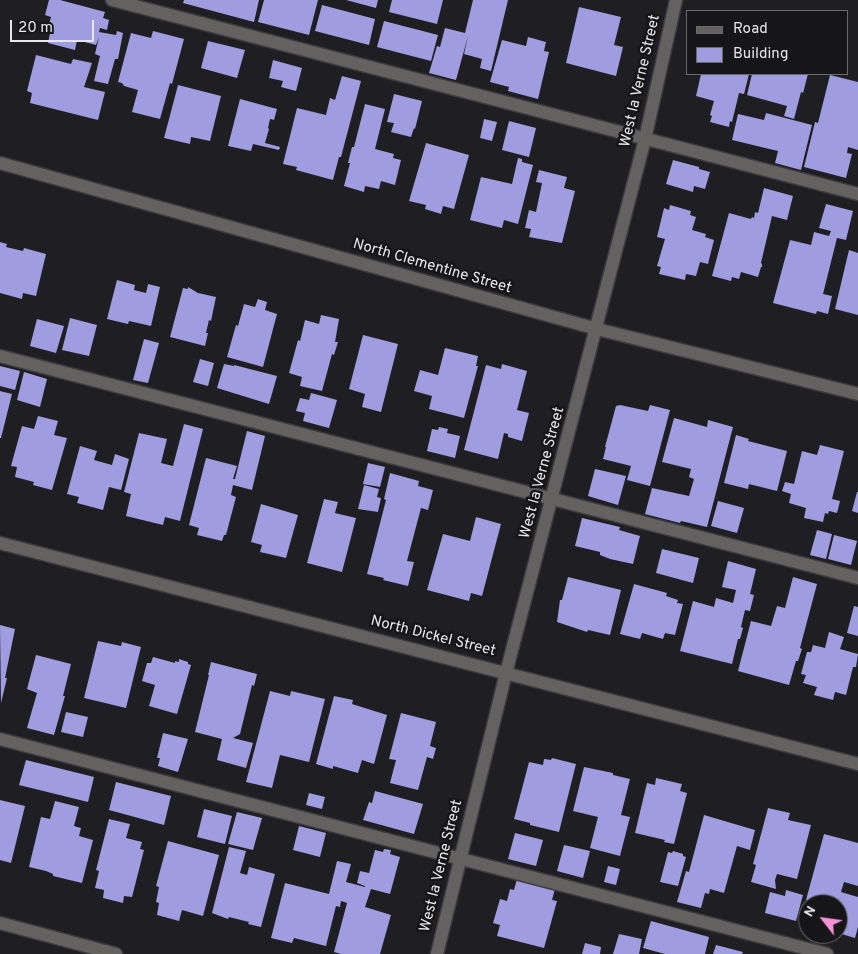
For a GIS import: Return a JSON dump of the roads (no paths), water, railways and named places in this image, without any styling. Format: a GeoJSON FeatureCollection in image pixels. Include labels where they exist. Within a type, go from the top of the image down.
{"type":"FeatureCollection","features":[{"type":"Feature","properties":{"kind":"street"},"geometry":{"type":"LineString","coordinates":[[112,0],[858,194]]}},
{"type":"Feature","properties":{"kind":"street","name":"West la Verne Street"},"geometry":{"type":"LineString","coordinates":[[437,954],[506,673],[553,499],[645,139],[676,0]]}},
{"type":"Feature","properties":{"kind":"street","name":"North Clementine Street"},"geometry":{"type":"LineString","coordinates":[[0,163],[597,329],[858,394]]}},
{"type":"Feature","properties":{"kind":"street"},"geometry":{"type":"LineString","coordinates":[[0,356],[858,578]]}},
{"type":"Feature","properties":{"kind":"street","name":"North Dickel Street"},"geometry":{"type":"LineString","coordinates":[[0,543],[858,764]]}},
{"type":"Feature","properties":{"kind":"street"},"geometry":{"type":"LineString","coordinates":[[0,739],[827,954]]}},
{"type":"Feature","properties":{"kind":"street"},"geometry":{"type":"LineString","coordinates":[[0,923],[116,954]]}}]}
